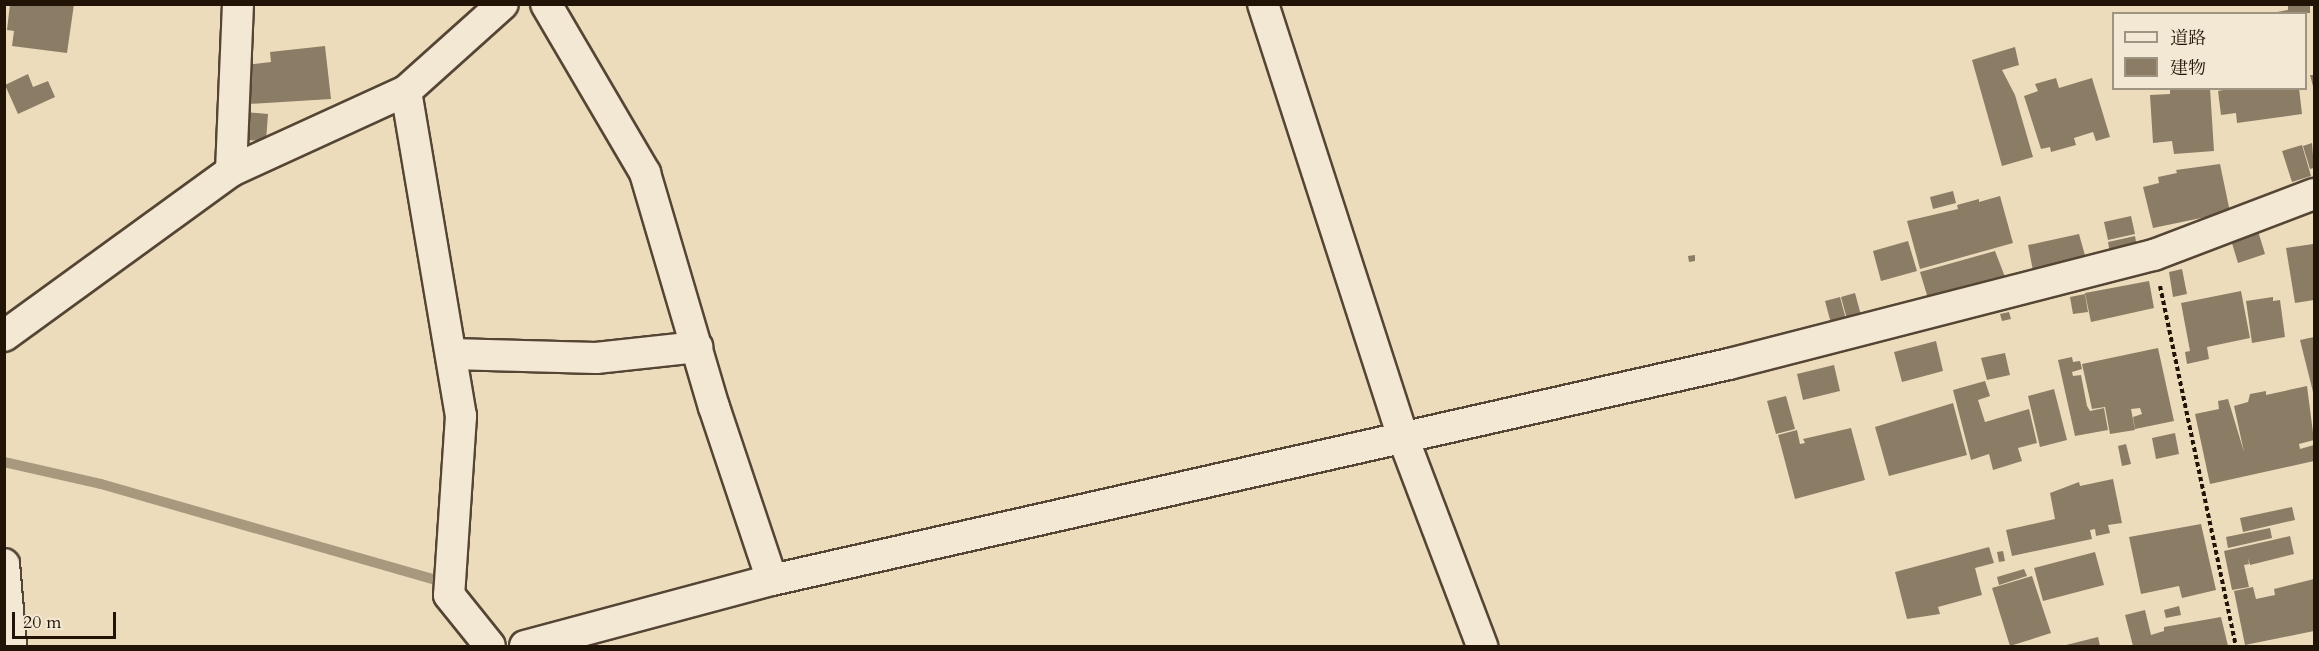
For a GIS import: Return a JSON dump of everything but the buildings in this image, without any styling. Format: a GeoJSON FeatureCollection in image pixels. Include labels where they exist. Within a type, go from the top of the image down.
{"type":"FeatureCollection","features":[{"type":"Feature","properties":{"kind":"street"},"geometry":{"type":"LineString","coordinates":[[231,171],[238,4]]}},
{"type":"Feature","properties":{"kind":"street"},"geometry":{"type":"LineString","coordinates":[[4,336],[231,171],[406,91],[503,4]]}},
{"type":"Feature","properties":{"kind":"street"},"geometry":{"type":"LineString","coordinates":[[546,4],[645,173],[697,347],[772,580]]}},
{"type":"Feature","properties":{"kind":"street"},"geometry":{"type":"LineString","coordinates":[[1263,4],[1402,435],[1482,646]]}},
{"type":"Feature","properties":{"kind":"street"},"geometry":{"type":"LineString","coordinates":[[406,91],[461,416],[449,596],[490,646]]}},
{"type":"Feature","properties":{"kind":"street"},"geometry":{"type":"LineString","coordinates":[[525,646],[772,580],[1402,435],[1729,364],[2154,255],[2314,194]]}},
{"type":"Feature","properties":{"kind":"street"},"geometry":{"type":"LineString","coordinates":[[451,354],[596,358],[697,347]]}},
{"type":"Feature","properties":{"kind":"street"},"geometry":{"type":"LineString","coordinates":[[4,564],[11,646]]}},
{"type":"Feature","properties":{"kind":"path"},"geometry":{"type":"LineString","coordinates":[[2154,255],[2236,646]]}},
{"type":"Feature","properties":{"kind":"waterway"},"geometry":{"type":"LineString","coordinates":[[4,462],[101,484],[435,580]]}}]}
